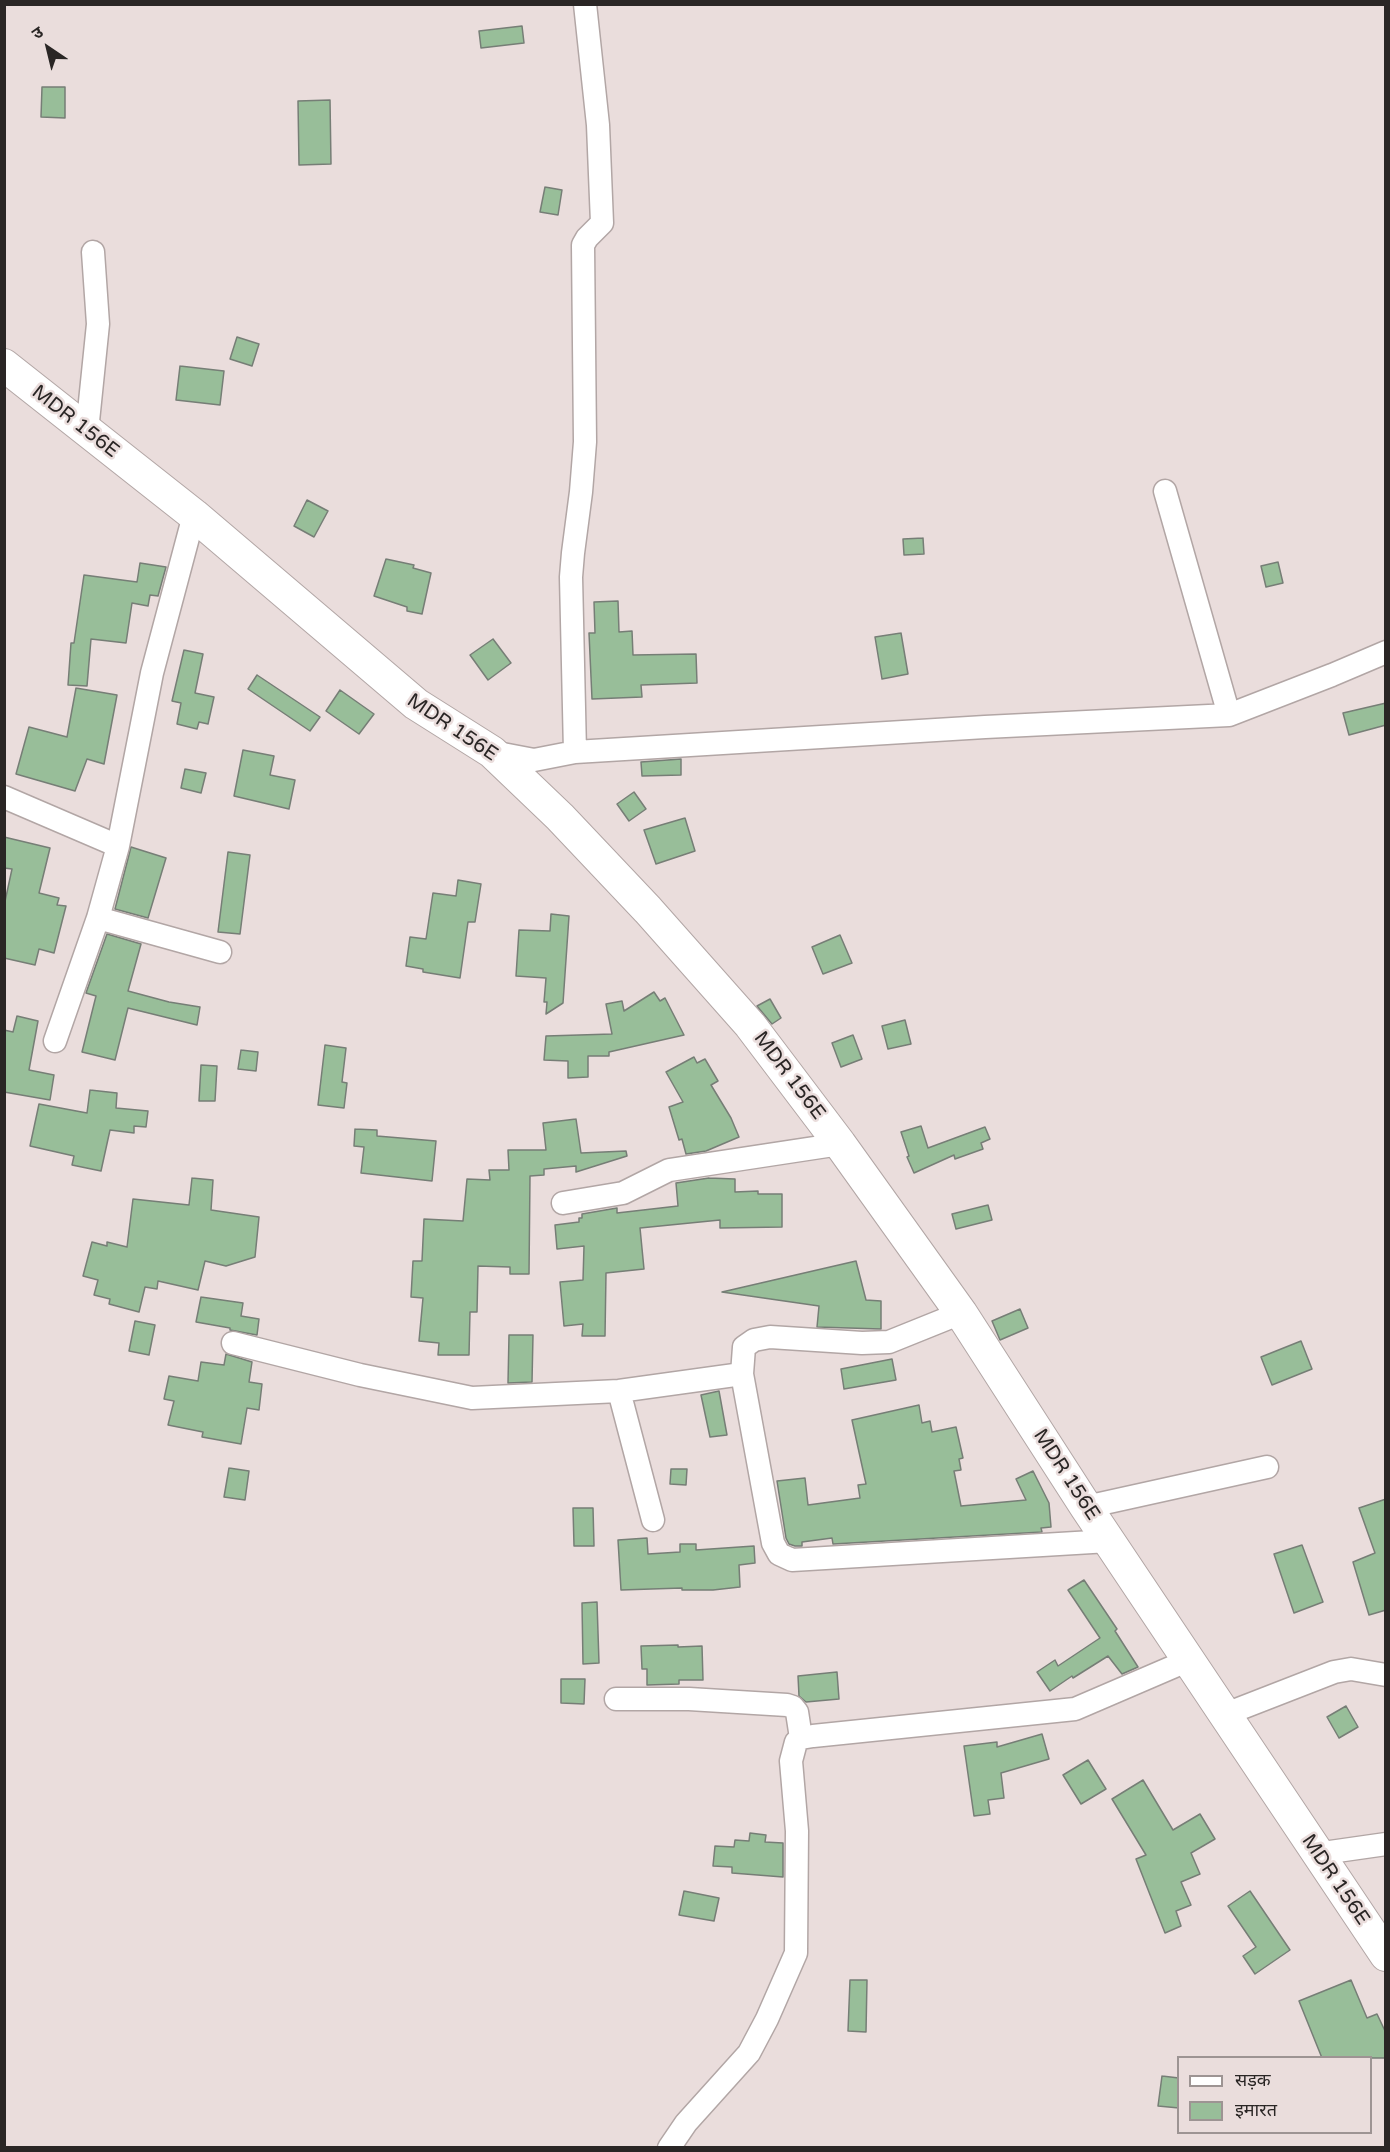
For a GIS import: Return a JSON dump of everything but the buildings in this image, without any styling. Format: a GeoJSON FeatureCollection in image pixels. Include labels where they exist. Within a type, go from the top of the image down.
{"type":"FeatureCollection","features":[{"type":"Feature","properties":{"kind":"main road","name":"MDR 156E"},"geometry":{"type":"LineString","coordinates":[[6,374],[87,431],[194,515],[416,704],[492,752],[560,817],[648,910],[750,1025],[840,1144],[961,1313],[1086,1507],[1226,1714],[1316,1854],[1386,1955]]}},
{"type":"Feature","properties":{"kind":"street"},"geometry":{"type":"LineString","coordinates":[[575,752],[571,577],[585,442],[583,245],[602,223],[598,125],[585,4]]}},
{"type":"Feature","properties":{"kind":"street"},"geometry":{"type":"LineString","coordinates":[[87,431],[98,324],[93,252]]}},
{"type":"Feature","properties":{"kind":"street"},"geometry":{"type":"LineString","coordinates":[[1165,491],[1229,715]]}},
{"type":"Feature","properties":{"kind":"street"},"geometry":{"type":"LineString","coordinates":[[55,1041],[98,918],[118,846],[152,673],[194,515]]}},
{"type":"Feature","properties":{"kind":"street"},"geometry":{"type":"LineString","coordinates":[[492,752],[534,760],[575,752],[1229,715],[1332,675],[1386,651]]}},
{"type":"Feature","properties":{"kind":"street"},"geometry":{"type":"LineString","coordinates":[[4,797],[118,846]]}},
{"type":"Feature","properties":{"kind":"street"},"geometry":{"type":"LineString","coordinates":[[98,918],[220,952]]}},
{"type":"Feature","properties":{"kind":"street"},"geometry":{"type":"LineString","coordinates":[[563,1203],[623,1193],[669,1170],[840,1144]]}},
{"type":"Feature","properties":{"kind":"street"},"geometry":{"type":"LineString","coordinates":[[961,1313],[889,1342],[862,1343],[770,1337],[754,1340],[744,1347],[742,1374],[773,1543],[779,1554],[792,1560],[1109,1541]]}},
{"type":"Feature","properties":{"kind":"street"},"geometry":{"type":"LineString","coordinates":[[233,1343],[360,1375],[472,1398],[619,1390],[742,1374]]}},
{"type":"Feature","properties":{"kind":"street"},"geometry":{"type":"LineString","coordinates":[[619,1390],[652,1520]]}},
{"type":"Feature","properties":{"kind":"street"},"geometry":{"type":"LineString","coordinates":[[1086,1507],[1266,1467]]}},
{"type":"Feature","properties":{"kind":"street"},"geometry":{"type":"LineString","coordinates":[[669,2148],[686,2123],[748,2053],[767,2019],[795,1953],[797,1831],[791,1761],[793,1748],[801,1738],[1075,1709],[1189,1660]]}},
{"type":"Feature","properties":{"kind":"street"},"geometry":{"type":"LineString","coordinates":[[1226,1714],[1334,1672],[1351,1669],[1386,1675]]}},
{"type":"Feature","properties":{"kind":"street"},"geometry":{"type":"LineString","coordinates":[[616,1699],[689,1699],[787,1705],[793,1707],[797,1712],[801,1738]]}},
{"type":"Feature","properties":{"kind":"street"},"geometry":{"type":"LineString","coordinates":[[1316,1854],[1386,1844]]}}]}
